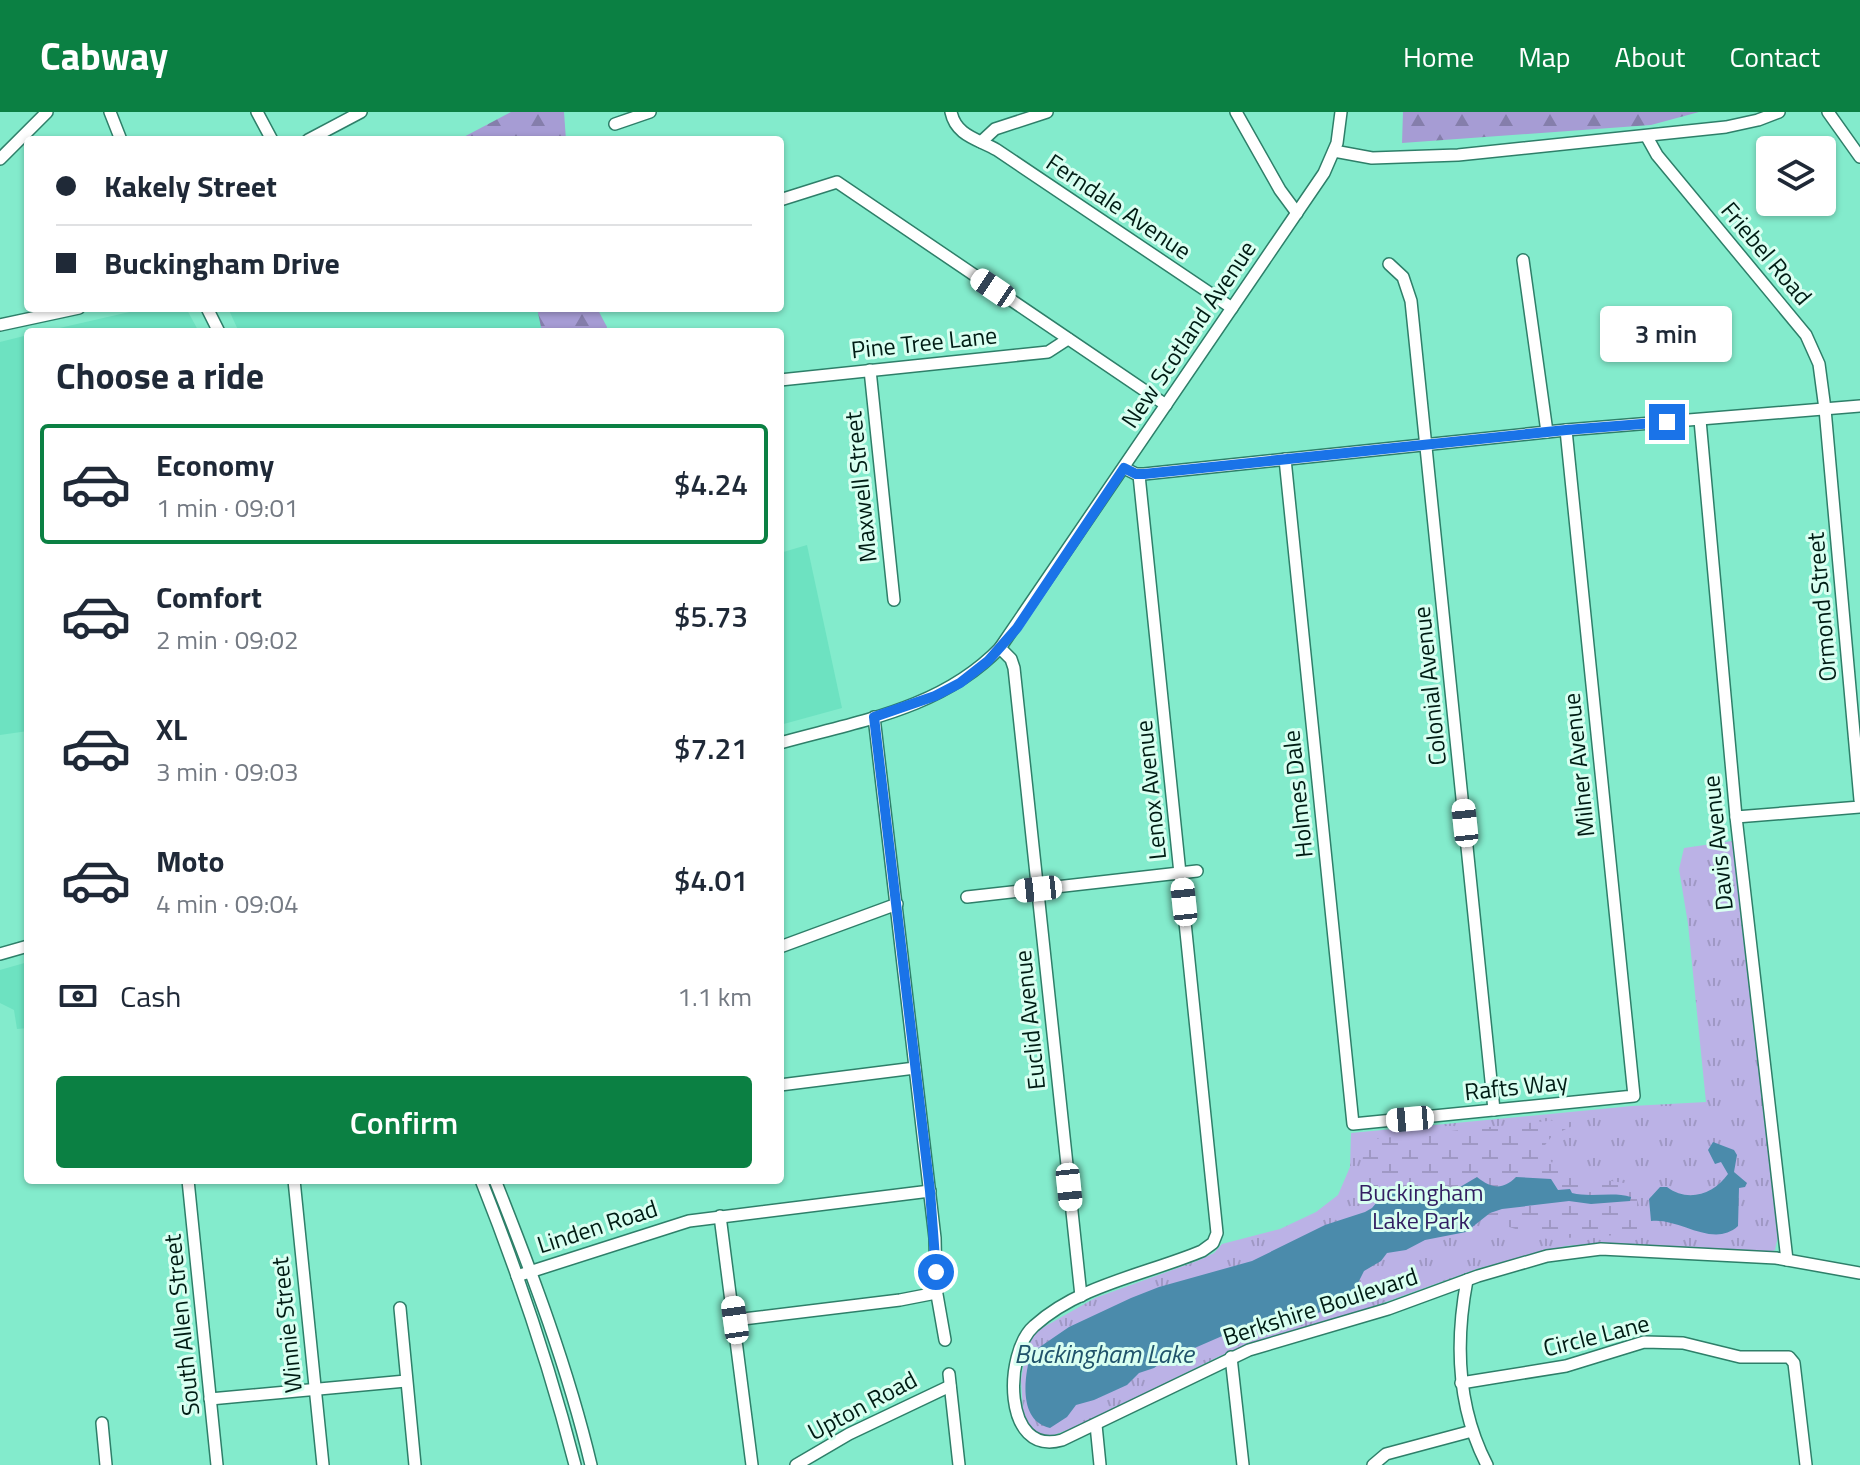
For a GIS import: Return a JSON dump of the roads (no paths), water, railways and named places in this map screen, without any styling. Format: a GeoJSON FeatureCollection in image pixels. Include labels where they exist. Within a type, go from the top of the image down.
{"type":"FeatureCollection","features":[{"type":"Feature","properties":{"kind":"street"},"geometry":{"type":"LineString","coordinates":[[0,159],[47,112]]}},
{"type":"Feature","properties":{"kind":"street"},"geometry":{"type":"LineString","coordinates":[[110,112],[119,136]]}},
{"type":"Feature","properties":{"kind":"street"},"geometry":{"type":"LineString","coordinates":[[257,112],[270,136]]}},
{"type":"Feature","properties":{"kind":"street"},"geometry":{"type":"LineString","coordinates":[[316,136],[361,112]]}},
{"type":"Feature","properties":{"kind":"street"},"geometry":{"type":"LineString","coordinates":[[621,119],[650,112]]}},
{"type":"Feature","properties":{"kind":"street","name":"Ferndale Avenue"},"geometry":{"type":"LineString","coordinates":[[951,112],[959,130],[1232,308]]}},
{"type":"Feature","properties":{"kind":"street"},"geometry":{"type":"LineString","coordinates":[[981,142],[995,129],[1047,112]]}},
{"type":"Feature","properties":{"kind":"street"},"geometry":{"type":"LineString","coordinates":[[1236,112],[1280,190],[1297,213]]}},
{"type":"Feature","properties":{"kind":"street","name":"New Scotland Avenue"},"geometry":{"type":"LineString","coordinates":[[784,742],[912,706],[945,692],[969,676],[1000,648],[1324,173],[1334,151],[1341,112]]}},
{"type":"Feature","properties":{"kind":"street"},"geometry":{"type":"LineString","coordinates":[[1334,151],[1372,158],[1429,157],[1741,125],[1779,112]]}},
{"type":"Feature","properties":{"kind":"street"},"geometry":{"type":"LineString","coordinates":[[1828,112],[1860,157]]}},
{"type":"Feature","properties":{"kind":"street","name":"Friebel Road"},"geometry":{"type":"LineString","coordinates":[[1647,137],[1657,155],[1812,344],[1819,364],[1825,409]]}},
{"type":"Feature","properties":{"kind":"street"},"geometry":{"type":"LineString","coordinates":[[784,199],[836,182],[1166,405]]}},
{"type":"Feature","properties":{"kind":"street"},"geometry":{"type":"LineString","coordinates":[[1523,260],[1547,432]]}},
{"type":"Feature","properties":{"kind":"street","name":"Colonial Avenue"},"geometry":{"type":"LineString","coordinates":[[1389,264],[1403,277],[1409,290],[1494,1110]]}},
{"type":"Feature","properties":{"kind":"street"},"geometry":{"type":"LineString","coordinates":[[0,325],[60,312]]}},
{"type":"Feature","properties":{"kind":"street","name":"Pine Tree Lane"},"geometry":{"type":"LineString","coordinates":[[784,380],[1048,352],[1068,339]]}},
{"type":"Feature","properties":{"kind":"street","name":"Maxwell Street"},"geometry":{"type":"LineString","coordinates":[[870,370],[894,600]]}},
{"type":"Feature","properties":{"kind":"street"},"geometry":{"type":"LineString","coordinates":[[1124,468],[1139,475],[1566,430],[1860,406]]}},
{"type":"Feature","properties":{"kind":"street","name":"Ormond Street"},"geometry":{"type":"LineString","coordinates":[[1825,409],[1860,800]]}},
{"type":"Feature","properties":{"kind":"street","name":"Davis Avenue"},"geometry":{"type":"LineString","coordinates":[[1700,420],[1736,817],[1787,1260]]}},
{"type":"Feature","properties":{"kind":"street","name":"Milner Avenue"},"geometry":{"type":"LineString","coordinates":[[1566,430],[1634,1096]]}},
{"type":"Feature","properties":{"kind":"street","name":"Holmes Dale"},"geometry":{"type":"LineString","coordinates":[[1285,459],[1353,1124]]}},
{"type":"Feature","properties":{"kind":"street","name":"Lenox Avenue"},"geometry":{"type":"LineString","coordinates":[[1139,475],[1218,1227],[1213,1243]]}},
{"type":"Feature","properties":{"kind":"street","name":"Euclid Avenue"},"geometry":{"type":"LineString","coordinates":[[1000,648],[1011,659],[1014,668],[1081,1296]]}},
{"type":"Feature","properties":{"kind":"street"},"geometry":{"type":"LineString","coordinates":[[874,717],[930,1191],[936,1293],[945,1340]]}},
{"type":"Feature","properties":{"kind":"street"},"geometry":{"type":"LineString","coordinates":[[1736,817],[1860,807]]}},
{"type":"Feature","properties":{"kind":"street"},"geometry":{"type":"LineString","coordinates":[[967,897],[1197,871]]}},
{"type":"Feature","properties":{"kind":"street"},"geometry":{"type":"LineString","coordinates":[[784,946],[897,904]]}},
{"type":"Feature","properties":{"kind":"street"},"geometry":{"type":"LineString","coordinates":[[0,954],[24,947]]}},
{"type":"Feature","properties":{"kind":"street"},"geometry":{"type":"LineString","coordinates":[[784,1084],[915,1068]]}},
{"type":"Feature","properties":{"kind":"street","name":"Rafts Way"},"geometry":{"type":"LineString","coordinates":[[1353,1124],[1634,1096]]}},
{"type":"Feature","properties":{"kind":"street","name":"South Allen Street"},"geometry":{"type":"LineString","coordinates":[[188,1184],[217,1465]]}},
{"type":"Feature","properties":{"kind":"street","name":"Winnie Street"},"geometry":{"type":"LineString","coordinates":[[294,1184],[323,1465]]}},
{"type":"Feature","properties":{"kind":"street"},"geometry":{"type":"LineString","coordinates":[[482,1184],[553,1382],[575,1465]]}},
{"type":"Feature","properties":{"kind":"street"},"geometry":{"type":"LineString","coordinates":[[497,1184],[531,1271],[591,1465]]}},
{"type":"Feature","properties":{"kind":"street","name":"Linden Road"},"geometry":{"type":"LineString","coordinates":[[517,1276],[664,1227],[720,1216],[930,1191]]}},
{"type":"Feature","properties":{"kind":"street"},"geometry":{"type":"LineString","coordinates":[[720,1216],[752,1465]]}},
{"type":"Feature","properties":{"kind":"street","name":"Berkshire Boulevard"},"geometry":{"type":"LineString","coordinates":[[1213,1243],[1202,1251],[1081,1296],[1046,1316],[1024,1336],[1016,1360],[1015,1386],[1019,1420],[1026,1433],[1035,1440],[1053,1443],[1096,1425],[1231,1357],[1547,1256],[1592,1249],[1787,1260],[1860,1273]]}},
{"type":"Feature","properties":{"kind":"street"},"geometry":{"type":"LineString","coordinates":[[1467,1280],[1459,1339],[1461,1383],[1472,1431],[1487,1465]]}},
{"type":"Feature","properties":{"kind":"street"},"geometry":{"type":"LineString","coordinates":[[735,1320],[936,1293]]}},
{"type":"Feature","properties":{"kind":"street"},"geometry":{"type":"LineString","coordinates":[[400,1308],[415,1465]]}},
{"type":"Feature","properties":{"kind":"street","name":"Circle Lane"},"geometry":{"type":"LineString","coordinates":[[1461,1383],[1566,1366],[1644,1342],[1683,1343],[1740,1357],[1788,1357],[1794,1363],[1806,1465]]}},
{"type":"Feature","properties":{"kind":"street"},"geometry":{"type":"LineString","coordinates":[[1231,1357],[1243,1465]]}},
{"type":"Feature","properties":{"kind":"street"},"geometry":{"type":"LineString","coordinates":[[553,1382],[566,1377]]}},
{"type":"Feature","properties":{"kind":"street","name":"Upton Road"},"geometry":{"type":"LineString","coordinates":[[796,1465],[949,1380],[959,1465]]}},
{"type":"Feature","properties":{"kind":"street"},"geometry":{"type":"LineString","coordinates":[[210,1399],[406,1381]]}},
{"type":"Feature","properties":{"kind":"street"},"geometry":{"type":"LineString","coordinates":[[102,1423],[106,1465]]}},
{"type":"Feature","properties":{"kind":"street"},"geometry":{"type":"LineString","coordinates":[[1096,1425],[1100,1465]]}},
{"type":"Feature","properties":{"kind":"street"},"geometry":{"type":"LineString","coordinates":[[1373,1465],[1386,1454],[1472,1431]]}},
{"type":"Feature","properties":{"kind":"street"},"geometry":{"type":"LineString","coordinates":[[568,1436],[583,1432]]}},
{"type":"Feature","properties":{"kind":"water"},"geometry":{"type":"Polygon","coordinates":[[[1713,1142],[1734,1150],[1737,1155],[1734,1172],[1747,1183],[1739,1188],[1738,1226],[1718,1234],[1651,1221],[1649,1199],[1660,1187],[1683,1195],[1700,1194],[1716,1187],[1728,1174],[1721,1162],[1715,1164],[1708,1150],[1713,1142]]]}},
{"type":"Feature","properties":{"kind":"water","name":"Buckingham Lake"},"geometry":{"type":"Polygon","coordinates":[[[1477,1177],[1497,1186],[1507,1184],[1516,1177],[1551,1179],[1558,1190],[1631,1197],[1630,1201],[1591,1204],[1569,1201],[1490,1213],[1466,1232],[1425,1240],[1406,1250],[1387,1253],[1381,1261],[1364,1271],[1350,1299],[1338,1307],[1297,1319],[1259,1320],[1139,1373],[1127,1385],[1076,1405],[1067,1417],[1050,1428],[1040,1424],[1028,1408],[1025,1385],[1031,1353],[1069,1327],[1159,1287],[1252,1261],[1325,1225],[1365,1212],[1386,1191],[1393,1189],[1416,1193],[1438,1187],[1460,1187],[1477,1177]]]}},
{"type":"Feature","properties":{"kind":"park label","name":"Buckingham Lake Park"},"geometry":{"type":"Point","coordinates":[1421,1206]}}]}
